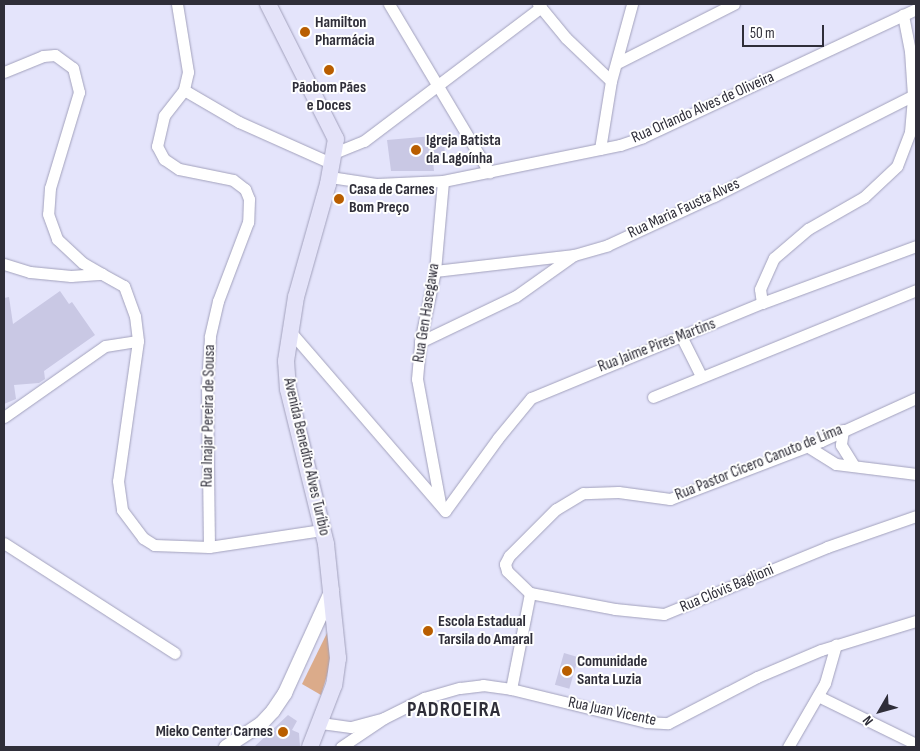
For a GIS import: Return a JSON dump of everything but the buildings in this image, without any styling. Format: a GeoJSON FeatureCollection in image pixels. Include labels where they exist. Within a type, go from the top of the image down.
{"type":"FeatureCollection","features":[{"type":"Feature","properties":{"kind":"main road","name":"Avenida Benedito Alves Turíbio"},"geometry":{"type":"LineString","coordinates":[[268,4],[336,139],[332,165],[289,330],[286,361],[288,389],[322,530],[332,589],[338,658],[334,685],[314,746]]}},
{"type":"Feature","properties":{"kind":"street"},"geometry":{"type":"LineString","coordinates":[[177,4],[186,44],[188,72],[184,90]]}},
{"type":"Feature","properties":{"kind":"street"},"geometry":{"type":"LineString","coordinates":[[390,4],[436,88],[489,172]]}},
{"type":"Feature","properties":{"kind":"street"},"geometry":{"type":"LineString","coordinates":[[600,149],[611,81],[632,4]]}},
{"type":"Feature","properties":{"kind":"street"},"geometry":{"type":"LineString","coordinates":[[617,63],[734,4]]}},
{"type":"Feature","properties":{"kind":"street"},"geometry":{"type":"LineString","coordinates":[[332,165],[436,88],[540,6],[566,38],[611,81]]}},
{"type":"Feature","properties":{"kind":"street","name":"Rua Orlando Alves de Oliveira"},"geometry":{"type":"LineString","coordinates":[[184,90],[238,122],[377,184],[443,181],[600,149],[644,137],[916,9]]}},
{"type":"Feature","properties":{"kind":"street"},"geometry":{"type":"LineString","coordinates":[[762,303],[760,288],[765,271],[778,253],[808,229],[864,197],[898,166],[910,132],[914,95],[904,15]]}},
{"type":"Feature","properties":{"kind":"street"},"geometry":{"type":"LineString","coordinates":[[4,72],[43,56],[55,55],[73,68],[77,77],[79,92],[74,116],[50,188],[48,214],[57,239],[83,263],[124,286],[135,316],[138,341],[118,481],[122,510],[131,526],[154,545],[209,547],[322,530]]}},
{"type":"Feature","properties":{"kind":"street","name":"Rua Inajar Pereira de Sousa"},"geometry":{"type":"LineString","coordinates":[[184,90],[164,116],[156,146],[164,159],[179,169],[234,180],[245,189],[249,199],[248,222],[218,301],[210,337],[207,385],[209,547]]}},
{"type":"Feature","properties":{"kind":"street","name":"Rua Maria Fausta Alves"},"geometry":{"type":"LineString","coordinates":[[435,271],[574,255],[608,245],[705,200],[914,95]]}},
{"type":"Feature","properties":{"kind":"street","name":"Rua Gen Hasegawa"},"geometry":{"type":"LineString","coordinates":[[442,507],[421,409],[418,379],[420,342],[435,271],[443,181]]}},
{"type":"Feature","properties":{"kind":"street","name":"Rua Jaime Pires Martins"},"geometry":{"type":"LineString","coordinates":[[442,507],[531,398],[682,338],[762,303],[916,246]]}},
{"type":"Feature","properties":{"kind":"street"},"geometry":{"type":"LineString","coordinates":[[420,342],[516,296],[574,255]]}},
{"type":"Feature","properties":{"kind":"street"},"geometry":{"type":"LineString","coordinates":[[4,264],[30,272],[102,274]]}},
{"type":"Feature","properties":{"kind":"street"},"geometry":{"type":"LineString","coordinates":[[653,397],[916,290]]}},
{"type":"Feature","properties":{"kind":"street"},"geometry":{"type":"LineString","coordinates":[[289,330],[442,507]]}},
{"type":"Feature","properties":{"kind":"street"},"geometry":{"type":"LineString","coordinates":[[682,338],[702,376]]}},
{"type":"Feature","properties":{"kind":"street"},"geometry":{"type":"LineString","coordinates":[[4,417],[105,346],[138,341]]}},
{"type":"Feature","properties":{"kind":"street","name":"Rua Pastor Cícero Canuto de Lima"},"geometry":{"type":"LineString","coordinates":[[530,593],[506,571],[505,564],[509,556],[556,509],[583,493],[618,492],[670,499],[807,446],[916,398]]}},
{"type":"Feature","properties":{"kind":"street"},"geometry":{"type":"LineString","coordinates":[[843,430],[841,445],[853,464]]}},
{"type":"Feature","properties":{"kind":"street"},"geometry":{"type":"LineString","coordinates":[[807,446],[822,458],[836,464],[853,464],[916,474]]}},
{"type":"Feature","properties":{"kind":"street","name":"Rua Clóvis Baglioni"},"geometry":{"type":"LineString","coordinates":[[530,593],[644,614],[664,614],[822,549],[916,516]]}},
{"type":"Feature","properties":{"kind":"street"},"geometry":{"type":"LineString","coordinates":[[4,543],[174,653]]}},
{"type":"Feature","properties":{"kind":"street"},"geometry":{"type":"LineString","coordinates":[[226,747],[261,724],[273,711],[285,693],[332,589]]}},
{"type":"Feature","properties":{"kind":"street"},"geometry":{"type":"LineString","coordinates":[[511,689],[530,593]]}},
{"type":"Feature","properties":{"kind":"street","name":"Rua Juan Vicente"},"geometry":{"type":"LineString","coordinates":[[342,747],[384,718],[424,698],[460,688],[483,686],[511,689],[646,722],[668,722],[757,677],[836,645],[916,621]]}},
{"type":"Feature","properties":{"kind":"street"},"geometry":{"type":"LineString","coordinates":[[788,747],[825,683],[836,645]]}},
{"type":"Feature","properties":{"kind":"street"},"geometry":{"type":"LineString","coordinates":[[818,696],[916,744]]}},
{"type":"Feature","properties":{"kind":"street","name":"Rua Juan Vicente"},"geometry":{"type":"LineString","coordinates":[[321,723],[351,727],[384,718]]}},
{"type":"Feature","properties":{"kind":"shaded area"},"geometry":{"type":"Polygon","coordinates":[[[329,629],[332,636],[330,666],[321,695],[302,684],[329,629]]]}},
{"type":"Feature","properties":{"kind":"place","name":"Hamilton Pharmácia"},"geometry":{"type":"Point","coordinates":[305,32]}},
{"type":"Feature","properties":{"kind":"place","name":"Pãobom Pães e Doces"},"geometry":{"type":"Point","coordinates":[329,70]}},
{"type":"Feature","properties":{"kind":"place","name":"Igreja Batista da Lagoínha"},"geometry":{"type":"Point","coordinates":[416,150]}},
{"type":"Feature","properties":{"kind":"place","name":"Casa de Carnes Bom Preço"},"geometry":{"type":"Point","coordinates":[339,199]}},
{"type":"Feature","properties":{"kind":"place","name":"Escola Estadual Tarsila do Amaral"},"geometry":{"type":"Point","coordinates":[428,631]}},
{"type":"Feature","properties":{"kind":"place","name":"Comunidade Santa Luzia"},"geometry":{"type":"Point","coordinates":[567,671]}},
{"type":"Feature","properties":{"kind":"place","name":"Mieko Center Carnes"},"geometry":{"type":"Point","coordinates":[283,732]}},
{"type":"Feature","properties":{"kind":"district","name":"PADROEIRA"},"geometry":{"type":"Point","coordinates":[454,710]}}]}
